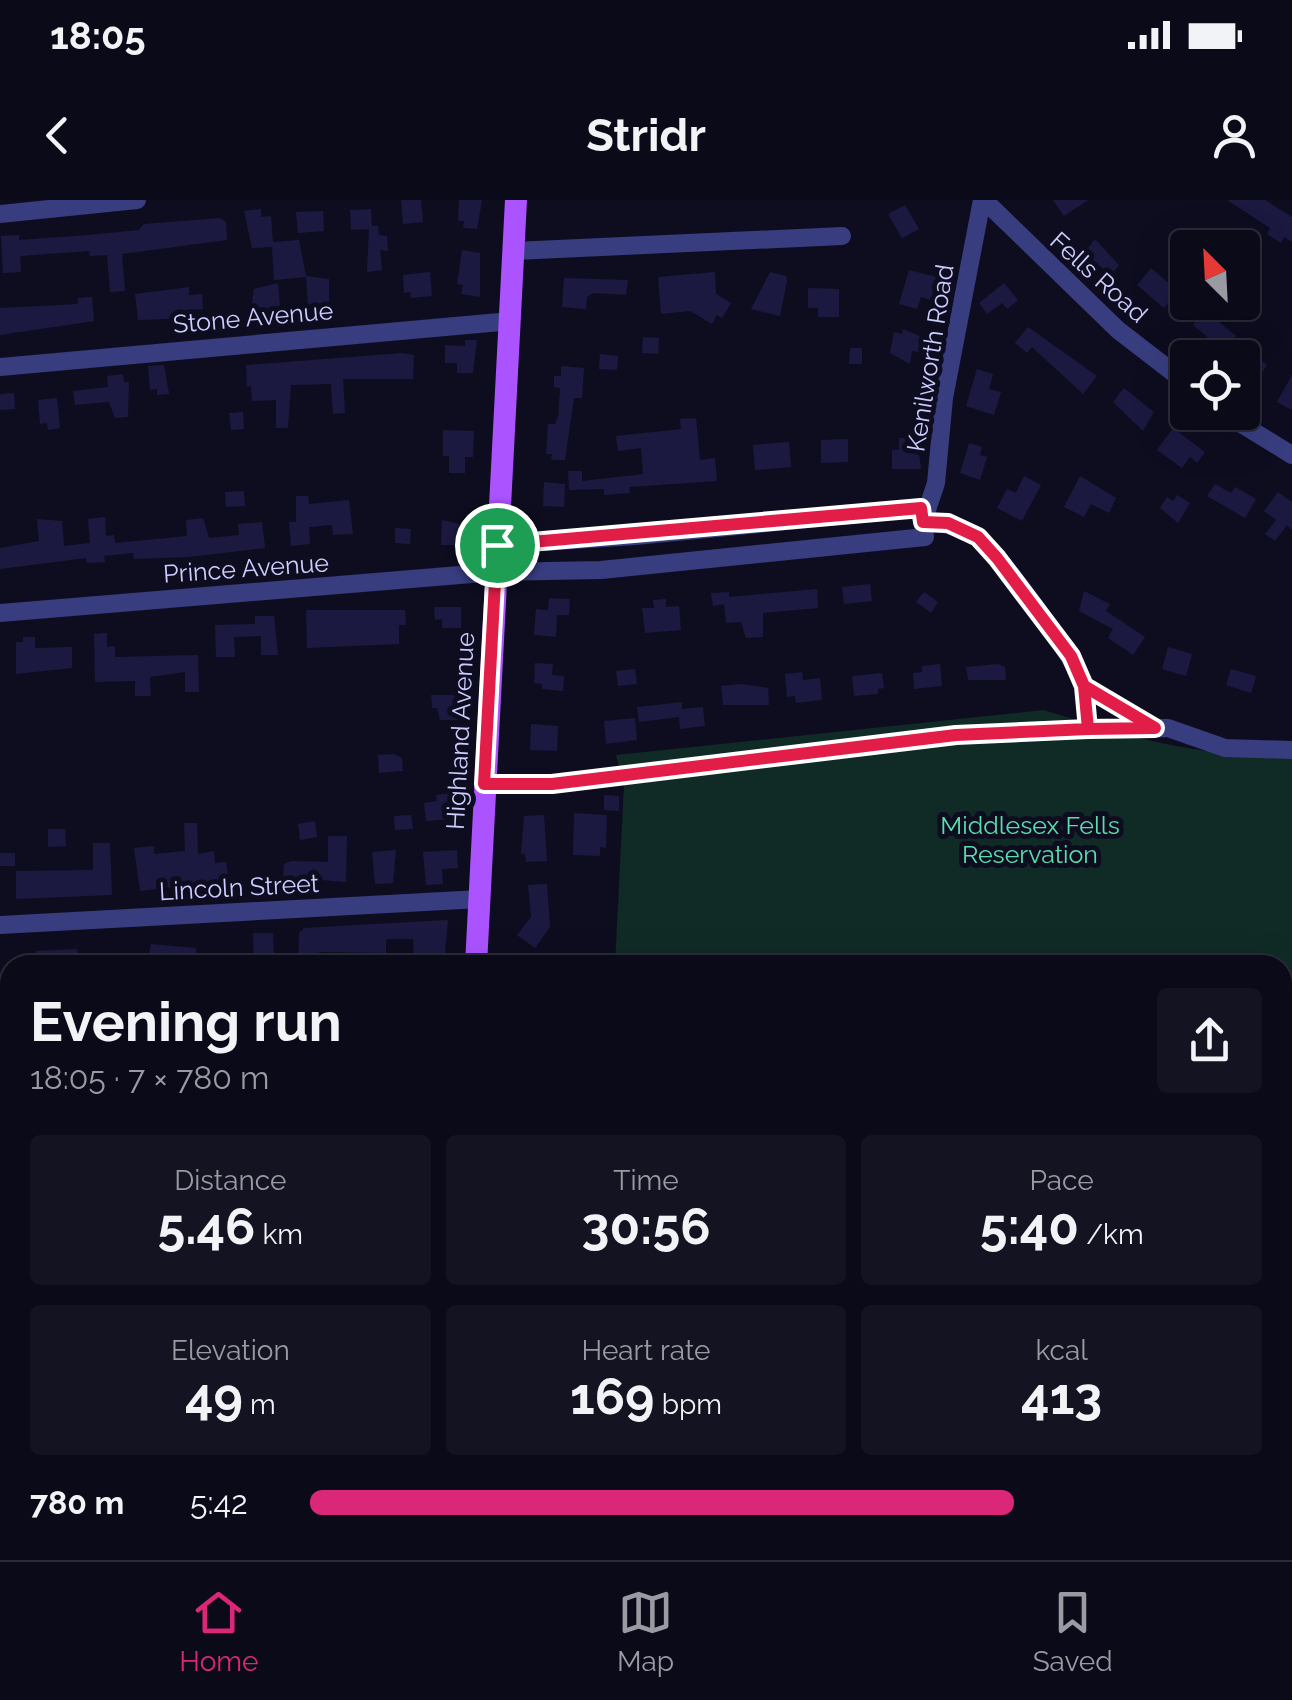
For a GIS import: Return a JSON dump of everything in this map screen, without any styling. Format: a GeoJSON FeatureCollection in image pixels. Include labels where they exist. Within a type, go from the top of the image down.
{"type":"FeatureCollection","features":[{"type":"Feature","properties":{"kind":"main road","name":"Highland Avenue"},"geometry":{"type":"LineString","coordinates":[[477,955],[516,200]]}},
{"type":"Feature","properties":{"kind":"street"},"geometry":{"type":"LineString","coordinates":[[0,214],[137,200]]}},
{"type":"Feature","properties":{"kind":"street","name":"Fells Road"},"geometry":{"type":"LineString","coordinates":[[983,200],[1118,330],[1170,370]]}},
{"type":"Feature","properties":{"kind":"street","name":"Kenilworth Road"},"geometry":{"type":"LineString","coordinates":[[923,522],[936,483],[944,398],[983,200]]}},
{"type":"Feature","properties":{"kind":"street"},"geometry":{"type":"LineString","coordinates":[[514,251],[842,236]]}},
{"type":"Feature","properties":{"kind":"street","name":"Stone Avenue"},"geometry":{"type":"LineString","coordinates":[[0,366],[511,321]]}},
{"type":"Feature","properties":{"kind":"street"},"geometry":{"type":"LineString","coordinates":[[1251,430],[1292,455]]}},
{"type":"Feature","properties":{"kind":"street"},"geometry":{"type":"LineString","coordinates":[[497,545],[921,508],[923,522],[948,523],[978,537],[1071,656],[1084,686],[1088,729]]}},
{"type":"Feature","properties":{"kind":"street","name":"Prince Avenue"},"geometry":{"type":"LineString","coordinates":[[0,612],[496,572],[601,570],[924,537],[923,522]]}},
{"type":"Feature","properties":{"kind":"street"},"geometry":{"type":"LineString","coordinates":[[1084,686],[1155,728]]}},
{"type":"Feature","properties":{"kind":"street"},"geometry":{"type":"LineString","coordinates":[[484,784],[552,784],[956,735],[1088,729],[1168,728],[1225,748],[1292,750]]}},
{"type":"Feature","properties":{"kind":"street","name":"Lincoln Street"},"geometry":{"type":"LineString","coordinates":[[0,925],[480,898]]}},
{"type":"Feature","properties":{"kind":"green space","name":"Middlesex Fells Reservation"},"geometry":{"type":"Polygon","coordinates":[[[1044,710],[1166,744],[1228,753],[1292,754],[1292,955],[616,955],[624,785],[616,755],[1044,710]]]}},
{"type":"Feature","properties":{"kind":"building"},"geometry":{"type":"Polygon","coordinates":[[[401,200],[421,200],[423,222],[403,224],[401,200]]]}},
{"type":"Feature","properties":{"kind":"building"},"geometry":{"type":"Polygon","coordinates":[[[459,200],[482,200],[477,229],[463,228],[464,221],[458,221],[459,200]]]}},
{"type":"Feature","properties":{"kind":"building"},"geometry":{"type":"Polygon","coordinates":[[[1053,200],[1088,200],[1064,216],[1053,200]]]}},
{"type":"Feature","properties":{"kind":"building"},"geometry":{"type":"Polygon","coordinates":[[[1227,200],[1265,200],[1292,217],[1292,242],[1284,237],[1281,243],[1267,234],[1270,228],[1227,200]]]}},
{"type":"Feature","properties":{"kind":"building"},"geometry":{"type":"Polygon","coordinates":[[[905,205],[919,229],[902,238],[888,214],[905,205]]]}},
{"type":"Feature","properties":{"kind":"building"},"geometry":{"type":"Polygon","coordinates":[[[261,209],[261,217],[271,216],[273,242],[299,240],[306,276],[329,279],[329,304],[308,306],[306,277],[274,280],[272,247],[252,248],[244,211],[261,209]]]}},
{"type":"Feature","properties":{"kind":"building"},"geometry":{"type":"Polygon","coordinates":[[[371,209],[372,226],[378,226],[379,235],[387,236],[388,251],[380,250],[382,270],[367,272],[369,229],[351,230],[350,210],[371,209]]]}},
{"type":"Feature","properties":{"kind":"building"},"geometry":{"type":"Polygon","coordinates":[[[323,211],[324,231],[298,233],[296,212],[323,211]]]}},
{"type":"Feature","properties":{"kind":"building"},"geometry":{"type":"Polygon","coordinates":[[[220,218],[226,222],[227,240],[122,254],[125,291],[110,292],[107,255],[90,256],[89,251],[20,256],[21,272],[3,273],[1,236],[19,235],[19,240],[88,235],[139,230],[144,224],[220,218]]]}},
{"type":"Feature","properties":{"kind":"building"},"geometry":{"type":"Polygon","coordinates":[[[1095,239],[1119,265],[1111,275],[1084,253],[1095,239]]]}},
{"type":"Feature","properties":{"kind":"building"},"geometry":{"type":"Polygon","coordinates":[[[462,250],[480,253],[480,297],[461,294],[463,285],[457,284],[462,250]]]}},
{"type":"Feature","properties":{"kind":"building"},"geometry":{"type":"Polygon","coordinates":[[[1151,268],[1170,284],[1170,301],[1164,308],[1137,285],[1151,268]]]}},
{"type":"Feature","properties":{"kind":"building"},"geometry":{"type":"Polygon","coordinates":[[[909,270],[937,277],[931,300],[921,297],[917,309],[899,304],[909,270]]]}},
{"type":"Feature","properties":{"kind":"building"},"geometry":{"type":"Polygon","coordinates":[[[430,272],[432,296],[411,298],[410,292],[404,293],[403,275],[430,272]]]}},
{"type":"Feature","properties":{"kind":"building"},"geometry":{"type":"Polygon","coordinates":[[[715,272],[716,294],[731,303],[722,318],[717,315],[712,324],[690,311],[661,314],[658,277],[715,272]]]}},
{"type":"Feature","properties":{"kind":"building"},"geometry":{"type":"Polygon","coordinates":[[[770,272],[786,276],[780,316],[751,309],[770,272]]]}},
{"type":"Feature","properties":{"kind":"building"},"geometry":{"type":"Polygon","coordinates":[[[564,278],[628,280],[626,295],[593,293],[587,297],[586,309],[562,307],[564,278]]]}},
{"type":"Feature","properties":{"kind":"building"},"geometry":{"type":"Polygon","coordinates":[[[278,283],[280,307],[251,310],[254,289],[278,283]]]}},
{"type":"Feature","properties":{"kind":"building"},"geometry":{"type":"Polygon","coordinates":[[[1004,283],[1018,300],[1007,309],[1002,303],[987,314],[979,303],[1004,283]]]}},
{"type":"Feature","properties":{"kind":"building"},"geometry":{"type":"Polygon","coordinates":[[[189,287],[189,295],[202,294],[203,309],[191,310],[191,318],[138,320],[135,294],[189,287]]]}},
{"type":"Feature","properties":{"kind":"building"},"geometry":{"type":"Polygon","coordinates":[[[808,288],[839,289],[839,317],[818,317],[818,308],[808,308],[808,288]]]}},
{"type":"Feature","properties":{"kind":"building"},"geometry":{"type":"Polygon","coordinates":[[[92,297],[94,321],[0,335],[0,308],[78,304],[78,298],[92,297]]]}},
{"type":"Feature","properties":{"kind":"building"},"geometry":{"type":"Polygon","coordinates":[[[1197,320],[1217,320],[1236,336],[1233,340],[1211,340],[1193,325],[1197,320]]]}},
{"type":"Feature","properties":{"kind":"building"},"geometry":{"type":"Polygon","coordinates":[[[1028,327],[1097,376],[1083,394],[1032,347],[1027,353],[1015,343],[1028,327]]]}},
{"type":"Feature","properties":{"kind":"building"},"geometry":{"type":"Polygon","coordinates":[[[903,329],[922,337],[919,352],[912,351],[910,364],[890,353],[894,332],[902,334],[903,329]]]}},
{"type":"Feature","properties":{"kind":"building"},"geometry":{"type":"Polygon","coordinates":[[[643,337],[659,338],[658,354],[642,353],[643,337]]]}},
{"type":"Feature","properties":{"kind":"building"},"geometry":{"type":"Polygon","coordinates":[[[465,340],[477,340],[473,373],[457,373],[457,363],[445,363],[445,345],[465,346],[465,340]]]}},
{"type":"Feature","properties":{"kind":"building"},"geometry":{"type":"Polygon","coordinates":[[[850,348],[862,348],[862,364],[849,364],[850,348]]]}},
{"type":"Feature","properties":{"kind":"building"},"geometry":{"type":"Polygon","coordinates":[[[600,354],[618,356],[617,370],[599,369],[600,354]]]}},
{"type":"Feature","properties":{"kind":"building"},"geometry":{"type":"Polygon","coordinates":[[[414,355],[413,379],[343,379],[345,413],[333,414],[331,384],[291,385],[288,428],[276,428],[276,400],[252,401],[251,386],[247,387],[246,365],[414,355]]]}},
{"type":"Feature","properties":{"kind":"building"},"geometry":{"type":"Polygon","coordinates":[[[164,365],[169,394],[157,395],[157,389],[150,390],[148,366],[164,365]]]}},
{"type":"Feature","properties":{"kind":"building"},"geometry":{"type":"Polygon","coordinates":[[[561,366],[584,368],[582,398],[574,398],[565,460],[551,460],[552,454],[546,454],[548,424],[555,424],[558,417],[560,388],[554,387],[554,376],[561,376],[561,366]]]}},
{"type":"Feature","properties":{"kind":"building"},"geometry":{"type":"Polygon","coordinates":[[[977,369],[993,374],[989,389],[1001,392],[994,415],[966,406],[977,369]]]}},
{"type":"Feature","properties":{"kind":"building"},"geometry":{"type":"Polygon","coordinates":[[[123,374],[124,382],[129,382],[128,417],[115,418],[109,402],[75,405],[73,391],[108,387],[107,376],[123,374]]]}},
{"type":"Feature","properties":{"kind":"building"},"geometry":{"type":"Polygon","coordinates":[[[1292,375],[1292,410],[1277,402],[1292,375]]]}},
{"type":"Feature","properties":{"kind":"building"},"geometry":{"type":"Polygon","coordinates":[[[1124,388],[1154,412],[1143,431],[1113,402],[1124,388]]]}},
{"type":"Feature","properties":{"kind":"building"},"geometry":{"type":"Polygon","coordinates":[[[14,393],[15,409],[0,410],[0,394],[14,393]]]}},
{"type":"Feature","properties":{"kind":"building"},"geometry":{"type":"Polygon","coordinates":[[[57,398],[60,428],[48,430],[47,423],[40,424],[38,400],[57,398]]]}},
{"type":"Feature","properties":{"kind":"building"},"geometry":{"type":"Polygon","coordinates":[[[243,412],[244,429],[231,430],[229,413],[243,412]]]}},
{"type":"Feature","properties":{"kind":"building"},"geometry":{"type":"Polygon","coordinates":[[[696,418],[700,460],[715,458],[717,481],[629,487],[630,493],[604,495],[604,489],[569,490],[568,471],[582,471],[582,481],[643,474],[641,448],[618,451],[616,436],[681,429],[680,419],[696,418]]]}},
{"type":"Feature","properties":{"kind":"building"},"geometry":{"type":"Polygon","coordinates":[[[443,430],[474,431],[473,457],[465,457],[465,473],[449,473],[449,456],[443,456],[443,430]]]}},
{"type":"Feature","properties":{"kind":"building"},"geometry":{"type":"Polygon","coordinates":[[[1172,430],[1176,430],[1205,452],[1197,463],[1190,457],[1182,468],[1157,450],[1172,430]]]}},
{"type":"Feature","properties":{"kind":"building"},"geometry":{"type":"Polygon","coordinates":[[[899,438],[917,438],[921,469],[892,469],[892,450],[899,450],[899,438]]]}},
{"type":"Feature","properties":{"kind":"building"},"geometry":{"type":"Polygon","coordinates":[[[848,439],[848,462],[821,463],[821,440],[848,439]]]}},
{"type":"Feature","properties":{"kind":"building"},"geometry":{"type":"Polygon","coordinates":[[[789,442],[791,467],[755,470],[753,445],[789,442]]]}},
{"type":"Feature","properties":{"kind":"building"},"geometry":{"type":"Polygon","coordinates":[[[969,443],[982,447],[980,455],[987,457],[980,480],[960,473],[969,443]]]}},
{"type":"Feature","properties":{"kind":"building"},"geometry":{"type":"Polygon","coordinates":[[[1024,476],[1041,485],[1022,521],[997,508],[1007,489],[1016,493],[1024,476]]]}},
{"type":"Feature","properties":{"kind":"building"},"geometry":{"type":"Polygon","coordinates":[[[1080,476],[1116,498],[1109,513],[1091,504],[1084,517],[1064,507],[1080,476]]]}},
{"type":"Feature","properties":{"kind":"building"},"geometry":{"type":"Polygon","coordinates":[[[544,482],[565,484],[564,507],[543,506],[544,482]]]}},
{"type":"Feature","properties":{"kind":"building"},"geometry":{"type":"Polygon","coordinates":[[[1215,484],[1231,493],[1235,487],[1256,499],[1245,518],[1207,496],[1215,484]]]}},
{"type":"Feature","properties":{"kind":"building"},"geometry":{"type":"Polygon","coordinates":[[[244,491],[245,506],[226,507],[225,492],[244,491]]]}},
{"type":"Feature","properties":{"kind":"building"},"geometry":{"type":"Polygon","coordinates":[[[1278,492],[1292,502],[1292,530],[1287,525],[1275,541],[1265,534],[1276,520],[1264,511],[1278,492]]]}},
{"type":"Feature","properties":{"kind":"building"},"geometry":{"type":"Polygon","coordinates":[[[1177,495],[1190,503],[1178,523],[1160,508],[1167,497],[1173,501],[1177,495]]]}},
{"type":"Feature","properties":{"kind":"building"},"geometry":{"type":"Polygon","coordinates":[[[296,496],[308,496],[309,504],[349,500],[353,534],[333,535],[332,525],[309,527],[310,544],[291,546],[289,522],[296,522],[296,496]]]}},
{"type":"Feature","properties":{"kind":"building"},"geometry":{"type":"Polygon","coordinates":[[[105,517],[106,536],[114,535],[115,543],[187,536],[186,520],[203,518],[209,538],[239,535],[238,524],[262,522],[265,548],[189,557],[134,559],[133,553],[104,556],[105,562],[87,563],[86,558],[0,569],[0,548],[39,541],[37,519],[62,521],[64,546],[90,543],[88,519],[105,517]]]}},
{"type":"Feature","properties":{"kind":"building"},"geometry":{"type":"Polygon","coordinates":[[[442,520],[460,524],[460,545],[441,545],[442,520]]]}},
{"type":"Feature","properties":{"kind":"building"},"geometry":{"type":"Polygon","coordinates":[[[395,528],[411,529],[410,544],[395,543],[395,528]]]}},
{"type":"Feature","properties":{"kind":"building"},"geometry":{"type":"Polygon","coordinates":[[[870,584],[872,601],[844,604],[842,587],[870,584]]]}},
{"type":"Feature","properties":{"kind":"building"},"geometry":{"type":"Polygon","coordinates":[[[817,589],[818,608],[763,613],[763,637],[746,638],[741,622],[726,623],[724,604],[713,606],[711,593],[729,592],[729,597],[817,589]]]}},
{"type":"Feature","properties":{"kind":"building"},"geometry":{"type":"Polygon","coordinates":[[[1084,591],[1110,604],[1106,611],[1145,637],[1133,655],[1108,638],[1113,629],[1079,611],[1084,591]]]}},
{"type":"Feature","properties":{"kind":"building"},"geometry":{"type":"Polygon","coordinates":[[[924,592],[938,602],[931,613],[916,602],[924,592]]]}},
{"type":"Feature","properties":{"kind":"building"},"geometry":{"type":"Polygon","coordinates":[[[549,598],[570,599],[569,615],[557,615],[556,637],[534,635],[536,609],[548,610],[549,598]]]}},
{"type":"Feature","properties":{"kind":"building"},"geometry":{"type":"Polygon","coordinates":[[[666,599],[666,607],[679,606],[681,630],[645,633],[642,608],[654,608],[653,600],[666,599]]]}},
{"type":"Feature","properties":{"kind":"building"},"geometry":{"type":"Polygon","coordinates":[[[434,607],[461,607],[461,628],[442,628],[442,619],[435,620],[434,607]]]}},
{"type":"Feature","properties":{"kind":"building"},"geometry":{"type":"Polygon","coordinates":[[[306,610],[405,610],[406,625],[399,625],[399,644],[307,648],[306,610]]]}},
{"type":"Feature","properties":{"kind":"building"},"geometry":{"type":"Polygon","coordinates":[[[255,616],[274,616],[278,655],[261,655],[261,636],[234,637],[235,657],[216,657],[215,625],[255,624],[255,616]]]}},
{"type":"Feature","properties":{"kind":"building"},"geometry":{"type":"Polygon","coordinates":[[[107,633],[107,647],[115,646],[115,657],[198,655],[199,692],[185,692],[185,672],[150,677],[151,696],[135,696],[135,681],[95,682],[94,634],[107,633]]]}},
{"type":"Feature","properties":{"kind":"building"},"geometry":{"type":"Polygon","coordinates":[[[23,637],[35,637],[35,648],[72,647],[72,668],[16,674],[16,642],[23,642],[23,637]]]}},
{"type":"Feature","properties":{"kind":"building"},"geometry":{"type":"Polygon","coordinates":[[[1168,647],[1192,654],[1186,676],[1162,669],[1168,647]]]}},
{"type":"Feature","properties":{"kind":"building"},"geometry":{"type":"Polygon","coordinates":[[[535,663],[553,664],[552,675],[564,676],[563,691],[542,689],[542,684],[534,683],[535,663]]]}},
{"type":"Feature","properties":{"kind":"building"},"geometry":{"type":"Polygon","coordinates":[[[940,664],[942,686],[914,689],[913,673],[922,672],[922,666],[940,664]]]}},
{"type":"Feature","properties":{"kind":"building"},"geometry":{"type":"Polygon","coordinates":[[[966,667],[1005,667],[1006,680],[968,680],[966,667]]]}},
{"type":"Feature","properties":{"kind":"building"},"geometry":{"type":"Polygon","coordinates":[[[635,669],[637,684],[618,686],[616,671],[635,669]]]}},
{"type":"Feature","properties":{"kind":"building"},"geometry":{"type":"Polygon","coordinates":[[[1231,669],[1256,676],[1251,693],[1226,685],[1231,669]]]}},
{"type":"Feature","properties":{"kind":"building"},"geometry":{"type":"Polygon","coordinates":[[[802,672],[803,680],[820,678],[822,700],[796,703],[795,696],[787,697],[785,674],[802,672]]]}},
{"type":"Feature","properties":{"kind":"building"},"geometry":{"type":"Polygon","coordinates":[[[882,673],[884,688],[878,689],[878,694],[854,696],[852,676],[882,673]]]}},
{"type":"Feature","properties":{"kind":"building"},"geometry":{"type":"Polygon","coordinates":[[[721,686],[768,688],[769,705],[723,705],[721,686]]]}},
{"type":"Feature","properties":{"kind":"building"},"geometry":{"type":"Polygon","coordinates":[[[431,695],[458,695],[459,720],[440,720],[437,708],[432,708],[431,695]]]}},
{"type":"Feature","properties":{"kind":"building"},"geometry":{"type":"Polygon","coordinates":[[[682,702],[682,709],[703,707],[705,726],[680,729],[679,717],[639,722],[637,707],[682,702]]]}},
{"type":"Feature","properties":{"kind":"building"},"geometry":{"type":"Polygon","coordinates":[[[635,718],[637,740],[606,744],[604,721],[635,718]]]}},
{"type":"Feature","properties":{"kind":"building"},"geometry":{"type":"Polygon","coordinates":[[[531,724],[558,726],[557,751],[530,750],[531,724]]]}},
{"type":"Feature","properties":{"kind":"building"},"geometry":{"type":"Polygon","coordinates":[[[378,755],[402,758],[403,771],[379,773],[378,755]]]}},
{"type":"Feature","properties":{"kind":"building"},"geometry":{"type":"Polygon","coordinates":[[[452,793],[454,819],[426,821],[424,803],[437,801],[436,795],[452,793]]]}},
{"type":"Feature","properties":{"kind":"building"},"geometry":{"type":"Polygon","coordinates":[[[604,795],[619,796],[619,811],[604,810],[604,795]]]}},
{"type":"Feature","properties":{"kind":"building"},"geometry":{"type":"Polygon","coordinates":[[[574,813],[607,815],[606,848],[600,847],[600,856],[573,855],[574,813]]]}},
{"type":"Feature","properties":{"kind":"building"},"geometry":{"type":"Polygon","coordinates":[[[411,815],[413,829],[395,830],[394,816],[411,815]]]}},
{"type":"Feature","properties":{"kind":"building"},"geometry":{"type":"Polygon","coordinates":[[[544,815],[547,861],[526,862],[525,854],[521,854],[524,816],[544,815]]]}},
{"type":"Feature","properties":{"kind":"building"},"geometry":{"type":"Polygon","coordinates":[[[315,821],[317,837],[300,840],[298,824],[315,821]]]}},
{"type":"Feature","properties":{"kind":"building"},"geometry":{"type":"Polygon","coordinates":[[[184,823],[197,823],[198,854],[214,851],[215,863],[226,862],[229,880],[140,891],[134,848],[154,846],[154,854],[185,851],[184,823]]]}},
{"type":"Feature","properties":{"kind":"building"},"geometry":{"type":"Polygon","coordinates":[[[48,829],[65,829],[66,846],[48,847],[48,829]]]}},
{"type":"Feature","properties":{"kind":"building"},"geometry":{"type":"Polygon","coordinates":[[[328,836],[347,836],[346,882],[283,877],[284,864],[291,861],[328,862],[328,836]]]}},
{"type":"Feature","properties":{"kind":"building"},"geometry":{"type":"Polygon","coordinates":[[[93,843],[110,843],[112,895],[16,899],[16,871],[93,870],[93,843]]]}},
{"type":"Feature","properties":{"kind":"building"},"geometry":{"type":"Polygon","coordinates":[[[396,850],[393,883],[375,884],[372,852],[396,850]]]}},
{"type":"Feature","properties":{"kind":"building"},"geometry":{"type":"Polygon","coordinates":[[[457,850],[458,868],[442,869],[443,884],[426,885],[423,852],[457,850]]]}},
{"type":"Feature","properties":{"kind":"building"},"geometry":{"type":"Polygon","coordinates":[[[0,853],[15,853],[15,866],[0,866],[0,853]]]}},
{"type":"Feature","properties":{"kind":"building"},"geometry":{"type":"Polygon","coordinates":[[[547,884],[550,927],[535,948],[517,935],[531,917],[528,885],[547,884]]]}},
{"type":"Feature","properties":{"kind":"building"},"geometry":{"type":"Polygon","coordinates":[[[448,920],[445,955],[414,955],[413,939],[386,939],[386,953],[298,955],[299,933],[304,928],[448,920]]]}},
{"type":"Feature","properties":{"kind":"building"},"geometry":{"type":"Polygon","coordinates":[[[253,933],[273,933],[274,955],[254,955],[253,933]]]}},
{"type":"Feature","properties":{"kind":"building"},"geometry":{"type":"Polygon","coordinates":[[[151,944],[196,948],[196,955],[149,955],[151,944]]]}},
{"type":"Feature","properties":{"kind":"building"},"geometry":{"type":"Polygon","coordinates":[[[77,949],[77,955],[36,955],[36,951],[77,949]]]}},
{"type":"Feature","properties":{"kind":"route"},"geometry":{"type":"LineString","coordinates":[[497,545],[484,784],[552,784],[639,770],[956,735],[1088,729],[1084,686],[1155,728],[1088,729],[1084,686],[1071,656],[997,558],[978,537],[948,523],[923,522],[921,508],[635,536],[497,545]]}}]}
